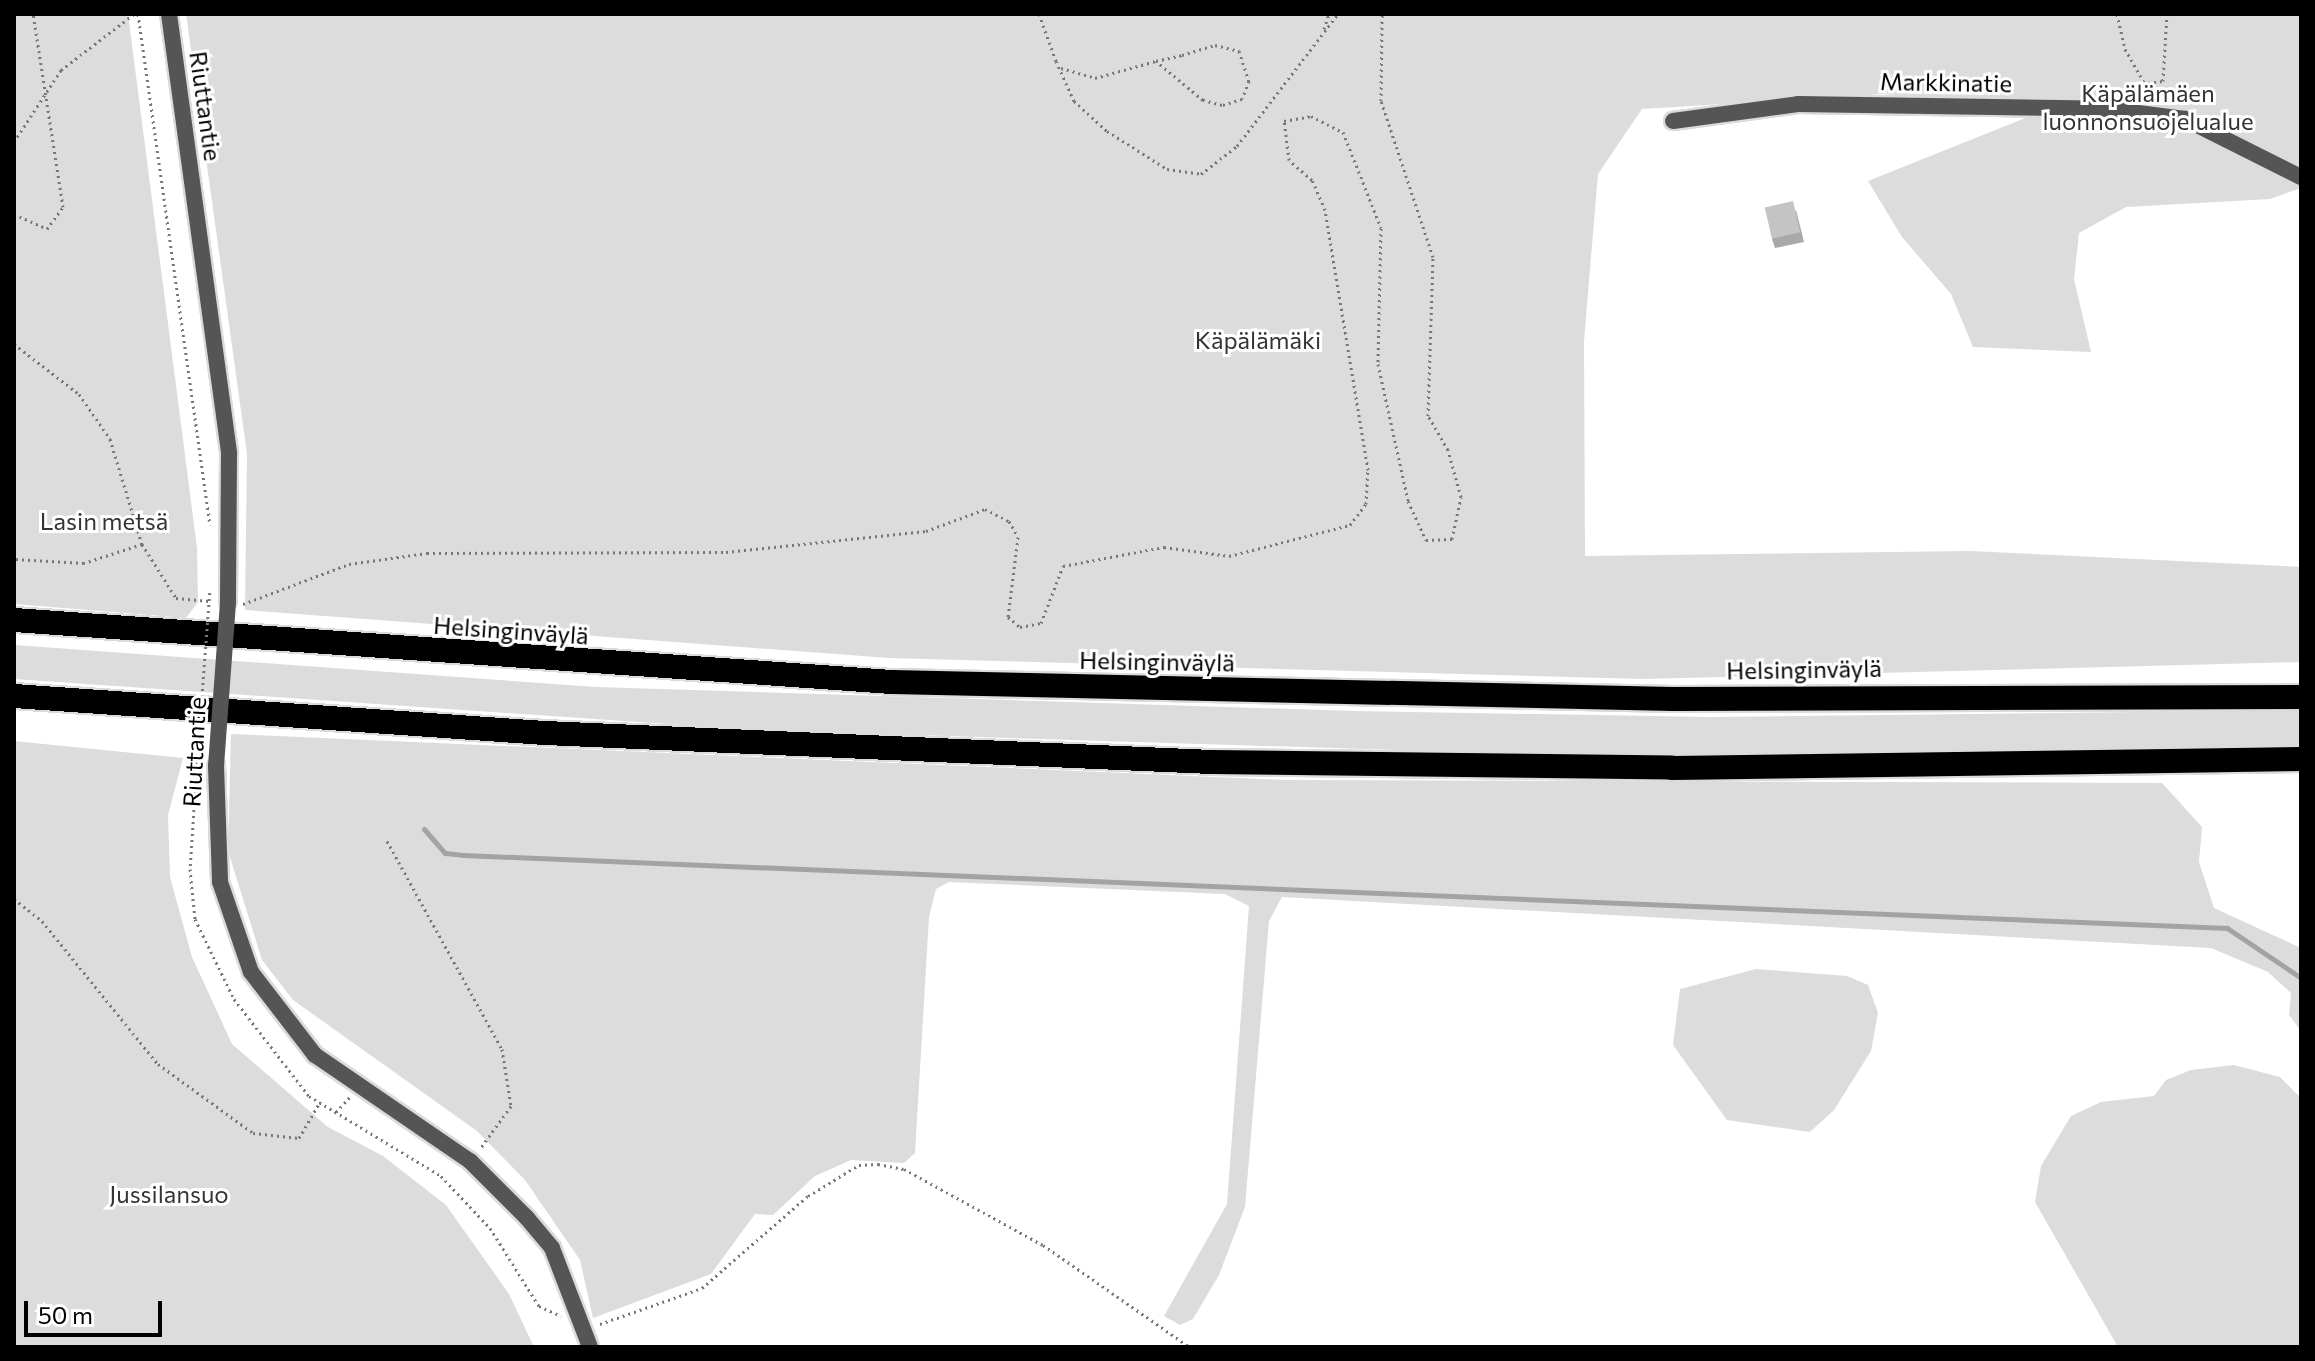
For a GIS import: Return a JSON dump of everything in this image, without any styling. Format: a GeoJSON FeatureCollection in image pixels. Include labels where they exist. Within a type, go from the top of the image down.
{"type":"FeatureCollection","features":[{"type":"Feature","properties":{"kind":"highway","name":"Helsinginväylä"},"geometry":{"type":"LineString","coordinates":[[14,620],[892,682],[1673,699],[2301,697]]}},
{"type":"Feature","properties":{"kind":"highway"},"geometry":{"type":"LineString","coordinates":[[14,696],[545,733],[1212,762],[1688,768],[2301,759]]}},
{"type":"Feature","properties":{"kind":"street","name":"Riuttantie"},"geometry":{"type":"LineString","coordinates":[[169,14],[229,454],[229,602],[216,766],[215,844],[236,940],[274,1005],[315,1055],[357,1088],[470,1161],[552,1248],[590,1347]]}},
{"type":"Feature","properties":{"kind":"street","name":"Markkinatie"},"geometry":{"type":"LineString","coordinates":[[1673,121],[1798,104],[2107,109],[2168,117],[2301,177]]}},
{"type":"Feature","properties":{"kind":"path"},"geometry":{"type":"LineString","coordinates":[[14,214],[47,229],[63,207],[49,86],[33,14]]}},
{"type":"Feature","properties":{"kind":"path"},"geometry":{"type":"LineString","coordinates":[[14,142],[49,86],[88,43],[136,14],[211,531]]}},
{"type":"Feature","properties":{"kind":"path"},"geometry":{"type":"LineString","coordinates":[[1039,14],[1074,101],[1107,131],[1167,169],[1201,174],[1237,146],[1338,14]]}},
{"type":"Feature","properties":{"kind":"path"},"geometry":{"type":"LineString","coordinates":[[1323,34],[1329,14]]}},
{"type":"Feature","properties":{"kind":"path"},"geometry":{"type":"LineString","coordinates":[[14,344],[79,394],[110,439],[142,544],[176,598],[229,602],[284,594],[349,564],[427,553],[726,552],[926,531],[985,509],[1009,521],[1018,537],[1008,617],[1020,627],[1041,623],[1063,566],[1164,547],[1229,556],[1350,525],[1366,504],[1368,470],[1325,210],[1312,180],[1289,160],[1284,121],[1311,116],[1343,132],[1381,228],[1378,364],[1408,501],[1426,540],[1452,539],[1461,497],[1428,416],[1433,257],[1381,101],[1382,14]]}},
{"type":"Feature","properties":{"kind":"path"},"geometry":{"type":"LineString","coordinates":[[2117,14],[2142,84],[2168,117]]}},
{"type":"Feature","properties":{"kind":"path"},"geometry":{"type":"LineString","coordinates":[[2142,84],[2163,81],[2167,14]]}},
{"type":"Feature","properties":{"kind":"path"},"geometry":{"type":"LineString","coordinates":[[1056,61],[1087,78],[1215,45],[1239,51],[1249,81],[1242,99],[1222,105],[1203,100],[1156,61]]}},
{"type":"Feature","properties":{"kind":"path"},"geometry":{"type":"LineString","coordinates":[[14,559],[84,563],[142,544]]}},
{"type":"Feature","properties":{"kind":"path"},"geometry":{"type":"LineString","coordinates":[[197,762],[210,578]]}},
{"type":"Feature","properties":{"kind":"path"},"geometry":{"type":"LineString","coordinates":[[387,841],[485,1009],[511,1080],[511,1106],[470,1161]]}},
{"type":"Feature","properties":{"kind":"path"},"geometry":{"type":"LineString","coordinates":[[14,899],[42,921],[158,1064],[253,1133],[299,1138],[320,1102]]}},
{"type":"Feature","properties":{"kind":"path"},"geometry":{"type":"LineString","coordinates":[[336,1112],[357,1088]]}},
{"type":"Feature","properties":{"kind":"path"},"geometry":{"type":"LineString","coordinates":[[585,1329],[702,1288],[808,1196],[859,1165],[878,1164],[904,1169],[1043,1245],[1190,1347]]}},
{"type":"Feature","properties":{"kind":"green space","name":"Lasin metsä"},"geometry":{"type":"Polygon","coordinates":[[[14,14],[128,14],[197,548],[198,602],[186,618],[14,604],[14,14]]]}},
{"type":"Feature","properties":{"kind":"green space","name":"Käpälämäki"},"geometry":{"type":"Polygon","coordinates":[[[186,14],[2301,14],[2301,188],[2270,199],[2126,207],[2079,233],[2074,279],[2091,352],[1973,347],[1951,294],[1902,237],[1868,181],[2050,108],[1883,94],[1642,109],[1598,174],[1584,341],[1585,556],[1970,551],[2301,567],[2301,662],[1642,679],[889,658],[245,610],[247,454],[186,14]]]}},
{"type":"Feature","properties":{"kind":"green space"},"geometry":{"type":"Polygon","coordinates":[[[14,645],[596,687],[1354,711],[1710,717],[2301,710],[2301,745],[1621,757],[754,730],[14,679],[14,645]]]}},
{"type":"Feature","properties":{"kind":"green space"},"geometry":{"type":"Polygon","coordinates":[[[231,734],[1285,780],[2162,783],[2202,827],[2199,862],[2214,908],[2301,948],[2301,1031],[2289,1015],[2291,993],[2268,972],[2211,948],[1282,897],[1269,921],[1245,1207],[1219,1275],[1193,1319],[1180,1325],[1164,1316],[1227,1204],[1249,906],[1225,894],[949,882],[936,889],[929,917],[915,1153],[904,1163],[851,1160],[815,1176],[773,1215],[755,1214],[711,1274],[593,1318],[580,1260],[525,1180],[477,1131],[293,1000],[262,960],[228,851],[231,734]]]}},
{"type":"Feature","properties":{"kind":"green space","name":"Jussilansuo"},"geometry":{"type":"Polygon","coordinates":[[[14,741],[183,758],[168,815],[170,877],[192,957],[232,1044],[328,1127],[383,1156],[446,1205],[509,1294],[534,1347],[14,1347],[14,741]]]}},
{"type":"Feature","properties":{"kind":"green space"},"geometry":{"type":"Polygon","coordinates":[[[1756,969],[1847,976],[1868,985],[1878,1013],[1871,1051],[1834,1110],[1810,1132],[1727,1120],[1673,1045],[1680,989],[1756,969]]]}},
{"type":"Feature","properties":{"kind":"green space"},"geometry":{"type":"Polygon","coordinates":[[[2234,1065],[2280,1077],[2301,1098],[2301,1347],[2118,1347],[2035,1202],[2041,1166],[2071,1116],[2101,1102],[2154,1096],[2166,1080],[2191,1070],[2234,1065]]]}},
{"type":"Feature","properties":{"kind":"building"},"geometry":{"type":"Polygon","coordinates":[[[1793,201],[1800,232],[1772,239],[1765,208],[1793,201]]]}},
{"type":"Feature","properties":{"kind":"waterway"},"geometry":{"type":"LineString","coordinates":[[424,829],[445,853],[463,855],[2227,928],[2301,978]]}},
{"type":"Feature","properties":{"kind":"park label","name":"Käpälämäen luonnonsuojelualue"},"geometry":{"type":"Point","coordinates":[2148,107]}}]}
